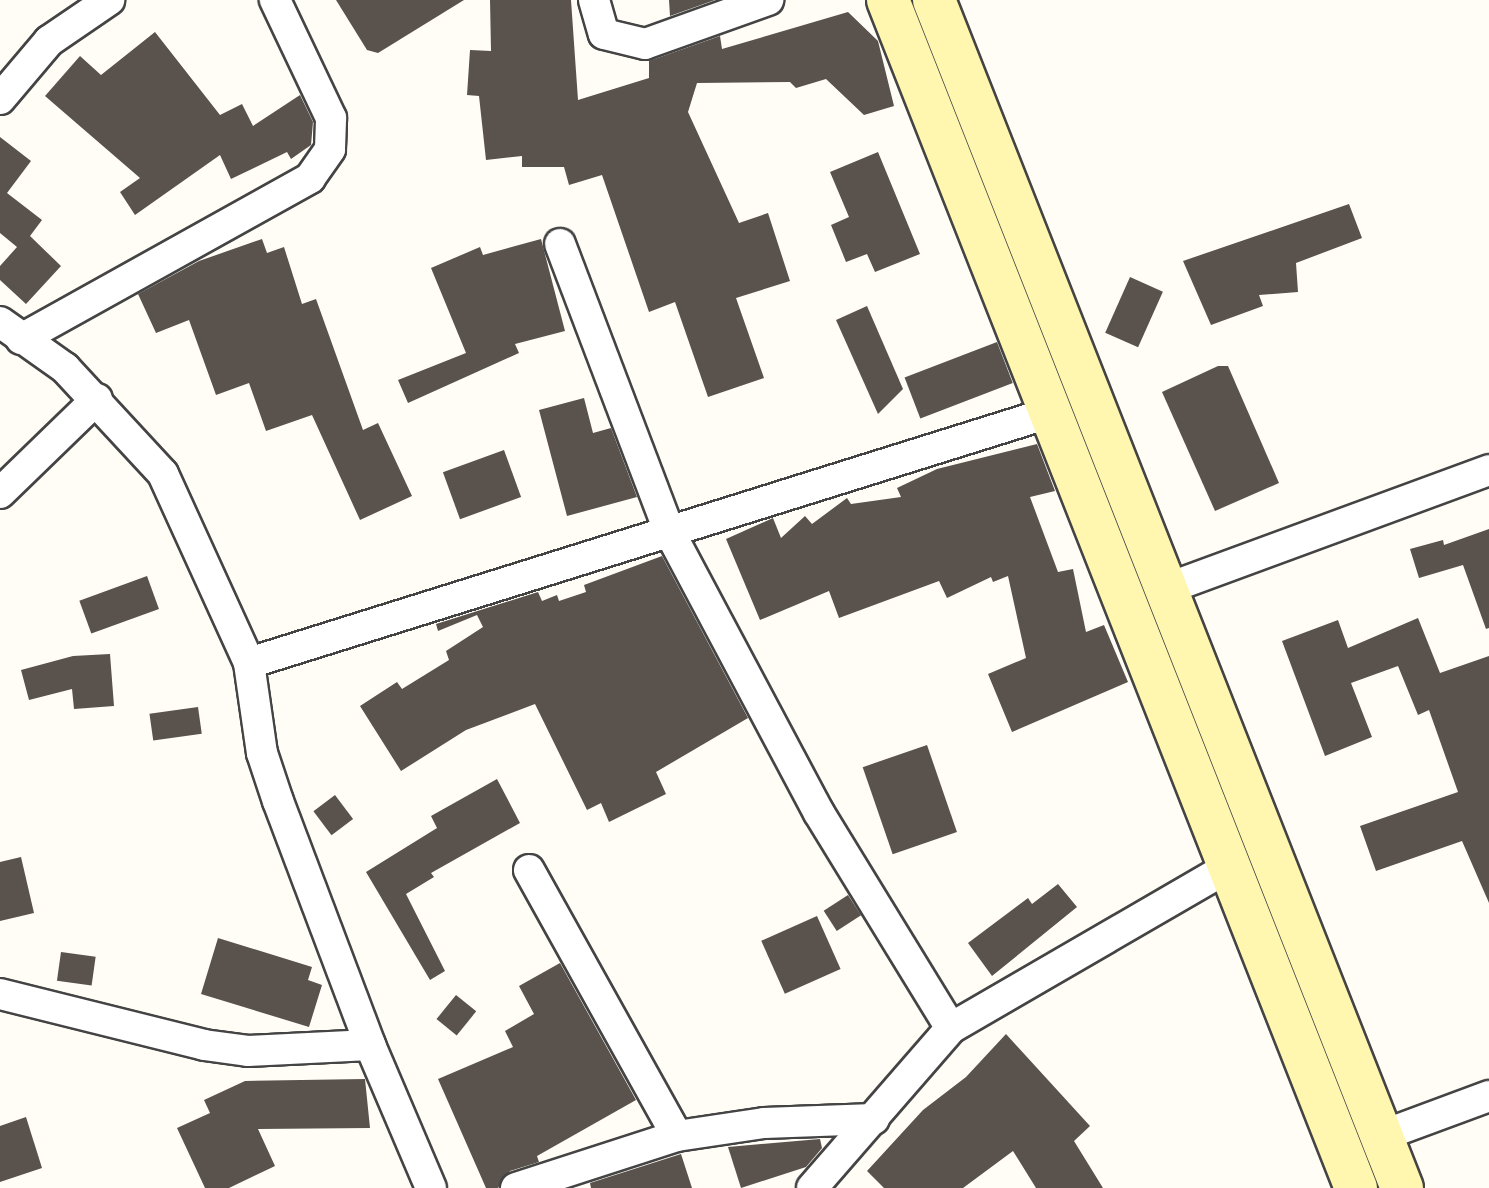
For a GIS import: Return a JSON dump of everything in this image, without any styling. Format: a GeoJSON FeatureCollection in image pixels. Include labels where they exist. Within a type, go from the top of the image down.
{"type":"FeatureCollection","features":[{"type":"Feature","properties":{"kind":"main road"},"geometry":{"type":"LineString","coordinates":[[888,0],[1052,412],[1227,868],[1356,1188]]}},
{"type":"Feature","properties":{"kind":"main road"},"geometry":{"type":"LineString","coordinates":[[934,0],[1402,1188]]}},
{"type":"Feature","properties":{"kind":"street"},"geometry":{"type":"LineString","coordinates":[[0,99],[49,41],[109,0]]}},
{"type":"Feature","properties":{"kind":"street"},"geometry":{"type":"LineString","coordinates":[[275,0],[331,118],[330,149],[310,178],[11,331],[65,368],[97,399],[163,474],[249,663],[262,753],[370,1045],[431,1188]]}},
{"type":"Feature","properties":{"kind":"street"},"geometry":{"type":"LineString","coordinates":[[594,0],[604,34],[645,44],[768,0]]}},
{"type":"Feature","properties":{"kind":"street"},"geometry":{"type":"LineString","coordinates":[[560,244],[669,531],[819,813],[951,1028]]}},
{"type":"Feature","properties":{"kind":"street"},"geometry":{"type":"LineString","coordinates":[[0,493],[97,399]]}},
{"type":"Feature","properties":{"kind":"street"},"geometry":{"type":"LineString","coordinates":[[249,663],[1052,412]]}},
{"type":"Feature","properties":{"kind":"street"},"geometry":{"type":"LineString","coordinates":[[1166,589],[1489,470]]}},
{"type":"Feature","properties":{"kind":"street"},"geometry":{"type":"LineString","coordinates":[[812,1188],[951,1028],[1227,868]]}},
{"type":"Feature","properties":{"kind":"street"},"geometry":{"type":"LineString","coordinates":[[529,870],[677,1136]]}},
{"type":"Feature","properties":{"kind":"street"},"geometry":{"type":"LineString","coordinates":[[0,994],[218,1047],[248,1051],[370,1045]]}},
{"type":"Feature","properties":{"kind":"street"},"geometry":{"type":"LineString","coordinates":[[1381,1136],[1489,1096]]}},
{"type":"Feature","properties":{"kind":"street"},"geometry":{"type":"LineString","coordinates":[[516,1188],[677,1136],[764,1123],[874,1119]]}},
{"type":"Feature","properties":{"kind":"building"},"geometry":{"type":"Polygon","coordinates":[[[336,0],[464,0],[378,53],[367,50],[336,0]]]}},
{"type":"Feature","properties":{"kind":"building"},"geometry":{"type":"Polygon","coordinates":[[[490,0],[571,0],[578,100],[649,78],[649,61],[720,36],[722,49],[848,12],[878,41],[894,106],[864,115],[826,79],[796,88],[790,82],[697,83],[688,112],[739,223],[768,213],[790,281],[736,298],[764,378],[708,397],[675,302],[649,312],[602,175],[569,185],[564,167],[522,167],[522,156],[486,160],[479,96],[467,95],[470,50],[491,51],[490,0]]]}},
{"type":"Feature","properties":{"kind":"building"},"geometry":{"type":"Polygon","coordinates":[[[669,0],[715,0],[670,16],[669,0]]]}},
{"type":"Feature","properties":{"kind":"building"},"geometry":{"type":"Polygon","coordinates":[[[155,32],[220,115],[242,104],[253,126],[300,95],[313,122],[311,145],[291,159],[287,152],[231,179],[220,155],[135,215],[120,192],[140,178],[45,96],[80,56],[101,75],[155,32]]]}},
{"type":"Feature","properties":{"kind":"building"},"geometry":{"type":"Polygon","coordinates":[[[0,137],[31,161],[7,193],[42,220],[30,236],[61,266],[26,304],[0,280],[0,266],[17,247],[0,233],[0,137]]]}},
{"type":"Feature","properties":{"kind":"building"},"geometry":{"type":"Polygon","coordinates":[[[878,152],[920,254],[875,272],[867,254],[846,262],[831,225],[849,217],[830,172],[878,152]]]}},
{"type":"Feature","properties":{"kind":"building"},"geometry":{"type":"Polygon","coordinates":[[[1349,204],[1362,238],[1296,263],[1298,292],[1259,295],[1263,306],[1211,325],[1183,261],[1349,204]]]}},
{"type":"Feature","properties":{"kind":"building"},"geometry":{"type":"Polygon","coordinates":[[[262,239],[267,253],[284,247],[302,304],[316,299],[363,430],[378,423],[412,496],[360,520],[312,415],[266,431],[249,383],[216,395],[189,320],[156,333],[138,294],[199,261],[262,239]]]}},
{"type":"Feature","properties":{"kind":"building"},"geometry":{"type":"Polygon","coordinates":[[[541,239],[565,331],[515,344],[519,353],[408,403],[398,380],[466,353],[431,268],[480,247],[483,255],[541,239]]]}},
{"type":"Feature","properties":{"kind":"building"},"geometry":{"type":"Polygon","coordinates":[[[1130,277],[1163,292],[1138,347],[1105,333],[1130,277]]]}},
{"type":"Feature","properties":{"kind":"building"},"geometry":{"type":"Polygon","coordinates":[[[867,306],[903,389],[878,414],[836,320],[867,306]]]}},
{"type":"Feature","properties":{"kind":"building"},"geometry":{"type":"Polygon","coordinates":[[[997,342],[1013,383],[920,419],[905,377],[997,342]]]}},
{"type":"Feature","properties":{"kind":"building"},"geometry":{"type":"Polygon","coordinates":[[[1218,366],[1228,366],[1279,483],[1215,511],[1162,392],[1218,366]]]}},
{"type":"Feature","properties":{"kind":"building"},"geometry":{"type":"Polygon","coordinates":[[[584,398],[593,433],[611,428],[637,497],[567,516],[539,410],[584,398]]]}},
{"type":"Feature","properties":{"kind":"building"},"geometry":{"type":"Polygon","coordinates":[[[1037,444],[1055,491],[1030,497],[1058,572],[1073,569],[1086,632],[1104,625],[1128,682],[1012,732],[988,674],[1026,658],[1008,576],[993,582],[991,577],[947,598],[939,581],[839,618],[829,591],[760,620],[726,539],[773,518],[781,538],[805,516],[812,524],[847,498],[851,504],[901,497],[897,488],[937,469],[1037,444]]]}},
{"type":"Feature","properties":{"kind":"building"},"geometry":{"type":"Polygon","coordinates":[[[504,450],[521,497],[460,519],[443,472],[504,450]]]}},
{"type":"Feature","properties":{"kind":"building"},"geometry":{"type":"Polygon","coordinates":[[[1489,529],[1489,628],[1486,629],[1463,565],[1419,578],[1410,549],[1443,540],[1444,545],[1489,529]]]}},
{"type":"Feature","properties":{"kind":"building"},"geometry":{"type":"Polygon","coordinates":[[[662,556],[748,718],[656,772],[666,794],[609,822],[601,803],[587,810],[535,704],[466,730],[401,771],[360,706],[397,682],[402,689],[449,660],[446,651],[483,627],[477,615],[438,631],[436,624],[538,592],[542,601],[557,595],[559,601],[586,592],[584,585],[662,556]]]}},
{"type":"Feature","properties":{"kind":"building"},"geometry":{"type":"Polygon","coordinates":[[[147,576],[159,609],[91,634],[79,601],[147,576]]]}},
{"type":"Feature","properties":{"kind":"building"},"geometry":{"type":"Polygon","coordinates":[[[1418,618],[1440,673],[1489,656],[1489,903],[1462,841],[1376,871],[1360,826],[1458,792],[1429,710],[1418,715],[1398,666],[1351,683],[1372,737],[1325,756],[1282,641],[1338,620],[1348,648],[1418,618]]]}},
{"type":"Feature","properties":{"kind":"building"},"geometry":{"type":"Polygon","coordinates":[[[110,654],[114,706],[74,709],[72,689],[29,700],[21,670],[73,656],[110,654]]]}},
{"type":"Feature","properties":{"kind":"building"},"geometry":{"type":"Polygon","coordinates":[[[198,707],[202,734],[153,741],[149,714],[198,707]]]}},
{"type":"Feature","properties":{"kind":"building"},"geometry":{"type":"Polygon","coordinates":[[[927,745],[957,832],[893,854],[863,767],[927,745]]]}},
{"type":"Feature","properties":{"kind":"building"},"geometry":{"type":"Polygon","coordinates":[[[497,779],[520,823],[431,873],[434,877],[406,894],[445,971],[430,980],[366,872],[437,828],[431,816],[497,779]]]}},
{"type":"Feature","properties":{"kind":"building"},"geometry":{"type":"Polygon","coordinates":[[[335,795],[353,819],[331,835],[313,811],[335,795]]]}},
{"type":"Feature","properties":{"kind":"building"},"geometry":{"type":"Polygon","coordinates":[[[21,857],[34,913],[0,921],[0,862],[21,857]]]}},
{"type":"Feature","properties":{"kind":"building"},"geometry":{"type":"Polygon","coordinates":[[[1058,884],[1077,907],[992,976],[968,943],[1028,898],[1032,904],[1058,884]]]}},
{"type":"Feature","properties":{"kind":"building"},"geometry":{"type":"Polygon","coordinates":[[[848,895],[861,915],[837,931],[824,911],[848,895]]]}},
{"type":"Feature","properties":{"kind":"building"},"geometry":{"type":"Polygon","coordinates":[[[817,916],[841,969],[785,994],[761,941],[817,916]]]}},
{"type":"Feature","properties":{"kind":"building"},"geometry":{"type":"Polygon","coordinates":[[[218,938],[312,967],[308,980],[322,985],[309,1027],[201,994],[218,938]]]}},
{"type":"Feature","properties":{"kind":"building"},"geometry":{"type":"Polygon","coordinates":[[[61,952],[96,957],[92,986],[57,981],[61,952]]]}},
{"type":"Feature","properties":{"kind":"building"},"geometry":{"type":"Polygon","coordinates":[[[560,963],[636,1100],[537,1156],[539,1162],[510,1171],[498,1188],[486,1188],[438,1079],[513,1047],[505,1031],[534,1014],[519,986],[560,963]]]}},
{"type":"Feature","properties":{"kind":"building"},"geometry":{"type":"Polygon","coordinates":[[[456,995],[476,1011],[457,1035],[436,1019],[456,995]]]}},
{"type":"Feature","properties":{"kind":"building"},"geometry":{"type":"Polygon","coordinates":[[[1006,1034],[1090,1126],[1074,1141],[1103,1188],[1036,1188],[1013,1151],[963,1188],[884,1188],[867,1171],[923,1110],[966,1077],[1006,1034]]]}},
{"type":"Feature","properties":{"kind":"building"},"geometry":{"type":"Polygon","coordinates":[[[365,1079],[370,1128],[258,1129],[275,1166],[229,1188],[205,1188],[177,1128],[210,1113],[204,1100],[245,1081],[365,1079]]]}},
{"type":"Feature","properties":{"kind":"building"},"geometry":{"type":"Polygon","coordinates":[[[26,1117],[42,1168],[0,1182],[0,1126],[26,1117]]]}},
{"type":"Feature","properties":{"kind":"building"},"geometry":{"type":"Polygon","coordinates":[[[820,1139],[822,1148],[806,1167],[741,1188],[728,1147],[820,1139]]]}},
{"type":"Feature","properties":{"kind":"building"},"geometry":{"type":"Polygon","coordinates":[[[681,1154],[692,1188],[591,1188],[590,1183],[681,1154]]]}}]}
